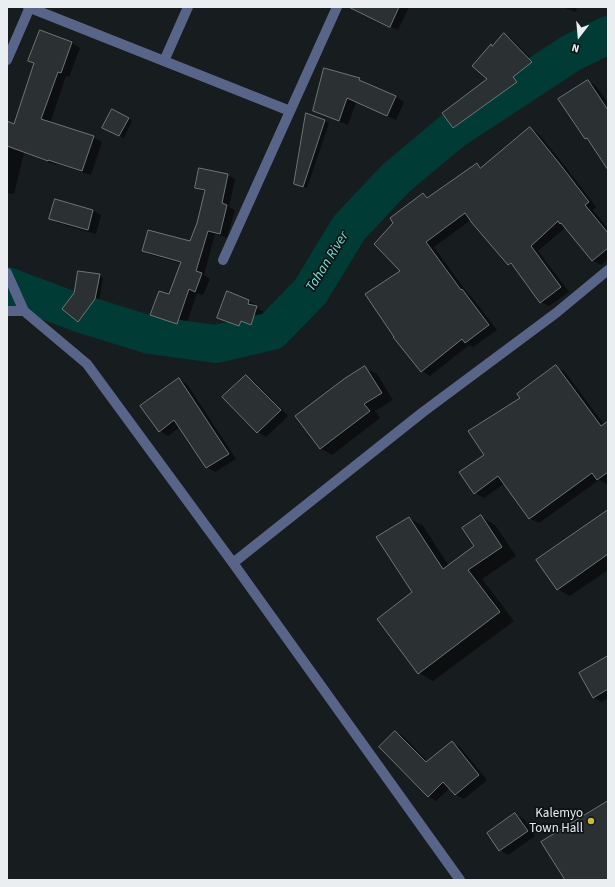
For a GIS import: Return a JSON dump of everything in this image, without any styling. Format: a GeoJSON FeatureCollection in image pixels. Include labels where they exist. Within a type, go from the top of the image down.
{"type":"FeatureCollection","features":[{"type":"Feature","properties":{"kind":"street"},"geometry":{"type":"LineString","coordinates":[[7,60],[29,7],[290,111]]}},
{"type":"Feature","properties":{"kind":"street"},"geometry":{"type":"LineString","coordinates":[[164,61],[188,7]]}},
{"type":"Feature","properties":{"kind":"street"},"geometry":{"type":"LineString","coordinates":[[223,260],[337,7]]}},
{"type":"Feature","properties":{"kind":"street"},"geometry":{"type":"LineString","coordinates":[[233,563],[423,412],[556,313],[608,270]]}},
{"type":"Feature","properties":{"kind":"street"},"geometry":{"type":"LineString","coordinates":[[7,273],[24,311],[87,364],[233,563],[460,880]]}},
{"type":"Feature","properties":{"kind":"street"},"geometry":{"type":"LineString","coordinates":[[7,311],[24,311]]}},
{"type":"Feature","properties":{"kind":"building"},"geometry":{"type":"Polygon","coordinates":[[[349,7],[399,7],[390,27],[349,7]]]}},
{"type":"Feature","properties":{"kind":"building"},"geometry":{"type":"Polygon","coordinates":[[[40,30],[72,42],[61,73],[58,72],[41,119],[94,136],[82,171],[48,161],[7,146],[7,121],[14,124],[34,63],[28,61],[40,30]]]}},
{"type":"Feature","properties":{"kind":"building"},"geometry":{"type":"Polygon","coordinates":[[[504,33],[532,62],[513,77],[517,82],[453,128],[442,113],[487,79],[472,66],[491,44],[492,46],[504,33]]]}},
{"type":"Feature","properties":{"kind":"building"},"geometry":{"type":"Polygon","coordinates":[[[324,68],[360,78],[359,80],[396,96],[387,116],[347,98],[339,121],[313,111],[324,68]]]}},
{"type":"Feature","properties":{"kind":"building"},"geometry":{"type":"Polygon","coordinates":[[[588,80],[608,110],[608,170],[587,138],[585,139],[558,99],[588,80]]]}},
{"type":"Feature","properties":{"kind":"building"},"geometry":{"type":"Polygon","coordinates":[[[112,109],[129,118],[119,136],[102,128],[112,109]]]}},
{"type":"Feature","properties":{"kind":"building"},"geometry":{"type":"Polygon","coordinates":[[[306,113],[325,120],[303,187],[294,184],[306,113]]]}},
{"type":"Feature","properties":{"kind":"building"},"geometry":{"type":"Polygon","coordinates":[[[530,127],[589,202],[585,205],[608,233],[608,248],[592,261],[558,221],[531,246],[561,287],[540,303],[511,263],[508,265],[465,213],[426,242],[489,325],[465,343],[462,339],[421,372],[393,337],[365,294],[400,271],[374,244],[393,223],[390,218],[423,193],[427,198],[477,163],[480,168],[530,127]]]}},
{"type":"Feature","properties":{"kind":"building"},"geometry":{"type":"Polygon","coordinates":[[[199,168],[228,174],[222,203],[227,205],[220,234],[208,231],[196,271],[202,273],[195,292],[189,289],[177,324],[150,315],[159,291],[169,294],[181,262],[142,251],[148,230],[190,241],[197,223],[205,190],[195,188],[199,168]]]}},
{"type":"Feature","properties":{"kind":"building"},"geometry":{"type":"Polygon","coordinates":[[[55,199],[93,210],[88,230],[49,219],[55,199]]]}},
{"type":"Feature","properties":{"kind":"building"},"geometry":{"type":"Polygon","coordinates":[[[78,271],[100,274],[95,299],[78,322],[62,309],[74,293],[78,271]]]}},
{"type":"Feature","properties":{"kind":"building"},"geometry":{"type":"Polygon","coordinates":[[[227,291],[249,300],[248,304],[257,306],[251,325],[241,321],[239,326],[217,318],[227,291]]]}},
{"type":"Feature","properties":{"kind":"building"},"geometry":{"type":"Polygon","coordinates":[[[556,365],[601,426],[608,421],[608,472],[597,480],[592,473],[529,519],[498,476],[474,494],[459,472],[484,455],[468,431],[520,398],[517,394],[556,365]]]}},
{"type":"Feature","properties":{"kind":"building"},"geometry":{"type":"Polygon","coordinates":[[[365,366],[382,393],[364,404],[370,411],[320,449],[295,416],[344,379],[365,366]]]}},
{"type":"Feature","properties":{"kind":"building"},"geometry":{"type":"Polygon","coordinates":[[[246,375],[281,410],[257,433],[222,397],[246,375]]]}},
{"type":"Feature","properties":{"kind":"building"},"geometry":{"type":"Polygon","coordinates":[[[179,378],[229,454],[206,468],[174,420],[159,432],[140,406],[179,378]]]}},
{"type":"Feature","properties":{"kind":"building"},"geometry":{"type":"Polygon","coordinates":[[[608,510],[608,554],[557,590],[536,560],[608,510]]]}},
{"type":"Feature","properties":{"kind":"building"},"geometry":{"type":"Polygon","coordinates":[[[481,515],[502,547],[468,570],[500,612],[418,674],[377,619],[412,592],[376,537],[409,517],[443,569],[474,546],[462,528],[481,515]]]}},
{"type":"Feature","properties":{"kind":"building"},"geometry":{"type":"Polygon","coordinates":[[[608,656],[608,689],[593,698],[579,673],[608,656]]]}},
{"type":"Feature","properties":{"kind":"building"},"geometry":{"type":"Polygon","coordinates":[[[395,731],[426,762],[452,741],[479,775],[455,795],[443,782],[428,797],[379,747],[395,731]]]}},
{"type":"Feature","properties":{"kind":"building","name":"Kalemyo Town Hall"},"geometry":{"type":"Polygon","coordinates":[[[608,801],[608,880],[565,880],[541,842],[608,801]]]}},
{"type":"Feature","properties":{"kind":"building"},"geometry":{"type":"Polygon","coordinates":[[[515,813],[528,831],[499,851],[487,833],[515,813]]]}},
{"type":"Feature","properties":{"kind":"waterway","name":"Tahan River"},"geometry":{"type":"LineString","coordinates":[[7,286],[79,313],[150,335],[216,344],[272,331],[310,292],[349,228],[395,179],[451,132],[571,53],[608,35]]}},
{"type":"Feature","properties":{"kind":"place","name":"Kalemyo Town Hall"},"geometry":{"type":"Point","coordinates":[591,821]}}]}
